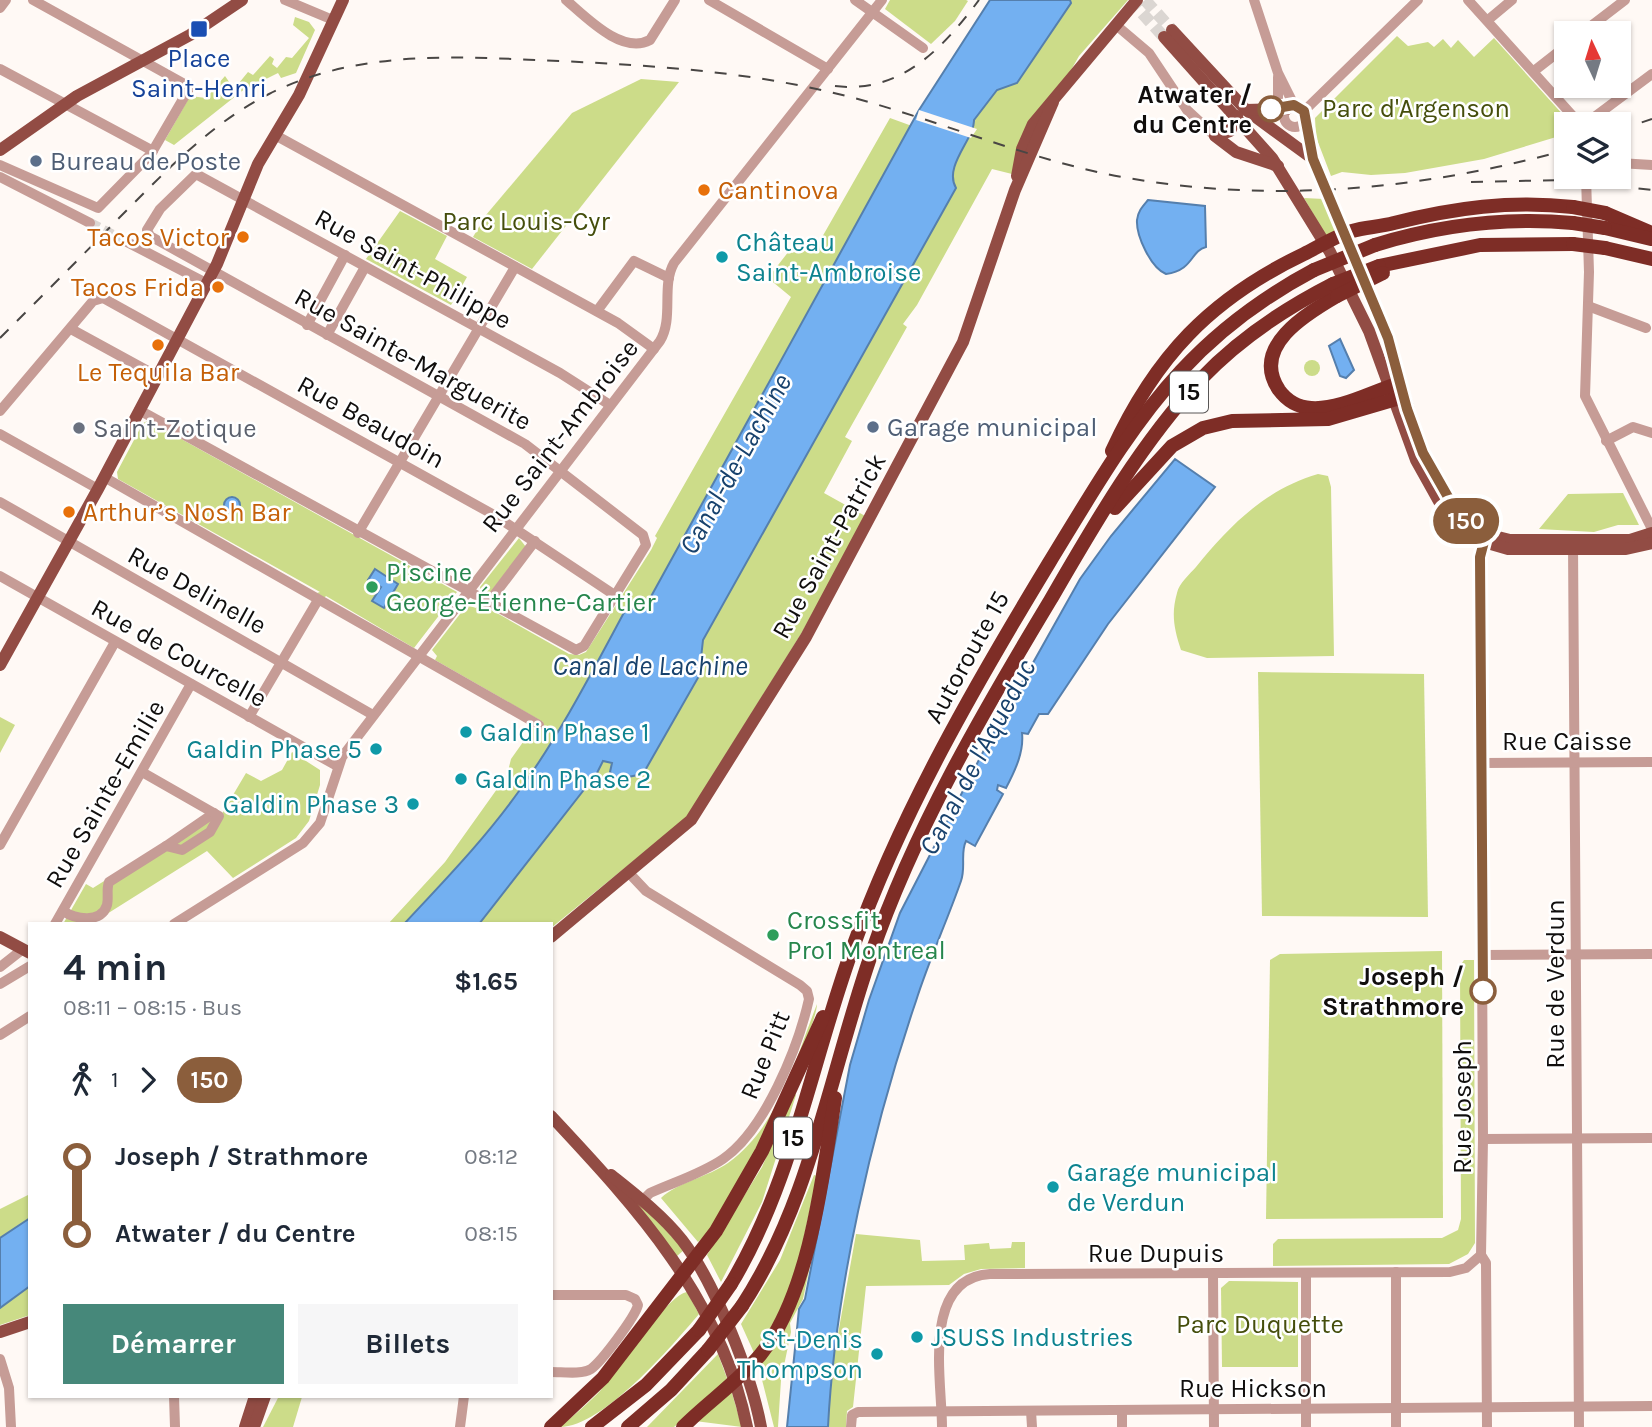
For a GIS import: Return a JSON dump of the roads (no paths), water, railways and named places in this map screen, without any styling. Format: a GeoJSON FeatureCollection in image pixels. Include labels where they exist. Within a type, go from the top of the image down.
{"type":"FeatureCollection","features":[{"type":"Feature","properties":{"kind":"highway"},"geometry":{"type":"LineString","coordinates":[[1091,497],[1126,419],[1160,366],[1181,340],[1214,308],[1250,282],[1344,234],[1462,208],[1519,204],[1573,207],[1605,221],[1652,233]]}},
{"type":"Feature","properties":{"kind":"highway","name":"Autoroute 15"},"geometry":{"type":"LineString","coordinates":[[592,1427],[646,1385],[698,1330],[731,1284],[757,1239],[774,1198],[840,985],[880,880],[939,759],[1010,629],[1091,497],[1146,414],[1193,358],[1255,306],[1314,270],[1375,245],[1469,224],[1517,220],[1573,223],[1605,221],[1652,239]]}},
{"type":"Feature","properties":{"kind":"highway","name":"Autoroute 15"},"geometry":{"type":"LineString","coordinates":[[628,1427],[664,1397],[708,1350],[742,1306],[768,1264],[791,1212],[878,934],[919,842],[996,692],[1086,541],[1155,435],[1203,377],[1259,328],[1381,269],[1422,255],[1505,243],[1573,244],[1652,259]]}},
{"type":"Feature","properties":{"kind":"highway"},"geometry":{"type":"LineString","coordinates":[[1335,290],[1279,342],[1272,365],[1277,386],[1291,402],[1312,408],[1397,391]]}},
{"type":"Feature","properties":{"kind":"highway"},"geometry":{"type":"LineString","coordinates":[[1086,541],[1165,453],[1196,431],[1231,421],[1328,419],[1397,391]]}},
{"type":"Feature","properties":{"kind":"highway"},"geometry":{"type":"LineString","coordinates":[[551,1427],[603,1378],[694,1260],[749,1177],[840,985]]}},
{"type":"Feature","properties":{"kind":"highway"},"geometry":{"type":"LineString","coordinates":[[687,1426],[746,1370],[774,1336],[797,1287],[829,1136],[844,1041]]}},
{"type":"Feature","properties":{"kind":"main road"},"geometry":{"type":"LineString","coordinates":[[0,149],[66,103],[190,35],[242,0]]}},
{"type":"Feature","properties":{"kind":"main road"},"geometry":{"type":"LineString","coordinates":[[0,665],[101,483],[209,277],[245,200],[258,164],[313,67],[343,0]]}},
{"type":"Feature","properties":{"kind":"main road","name":"Rue Saint-Patrick"},"geometry":{"type":"LineString","coordinates":[[553,935],[695,815],[827,601],[963,342],[1015,190],[1028,134],[1137,0]]}},
{"type":"Feature","properties":{"kind":"main road"},"geometry":{"type":"LineString","coordinates":[[1168,33],[1242,113],[1278,166],[1361,312],[1397,391]]}},
{"type":"Feature","properties":{"kind":"main road"},"geometry":{"type":"LineString","coordinates":[[1215,136],[1230,131],[1242,113],[1283,108]]}},
{"type":"Feature","properties":{"kind":"main road"},"geometry":{"type":"LineString","coordinates":[[1242,113],[1313,159]]}},
{"type":"Feature","properties":{"kind":"main road"},"geometry":{"type":"LineString","coordinates":[[1305,114],[1313,159],[1388,338],[1397,391],[1416,460],[1440,503],[1459,527],[1514,550],[1630,540],[1652,531]]}},
{"type":"Feature","properties":{"kind":"main road"},"geometry":{"type":"LineString","coordinates":[[1215,136],[1236,152],[1278,166]]}},
{"type":"Feature","properties":{"kind":"main road"},"geometry":{"type":"LineString","coordinates":[[1573,545],[1632,549],[1652,543]]}},
{"type":"Feature","properties":{"kind":"main road"},"geometry":{"type":"LineString","coordinates":[[0,937],[27,951]]}},
{"type":"Feature","properties":{"kind":"main road"},"geometry":{"type":"LineString","coordinates":[[553,1118],[594,1162],[684,1273],[735,1380],[747,1427]]}},
{"type":"Feature","properties":{"kind":"main road"},"geometry":{"type":"LineString","coordinates":[[594,1162],[675,1232],[694,1260],[746,1370],[761,1427]]}},
{"type":"Feature","properties":{"kind":"main road"},"geometry":{"type":"LineString","coordinates":[[0,1332],[28,1323]]}},
{"type":"Feature","properties":{"kind":"main road"},"geometry":{"type":"LineString","coordinates":[[245,1427],[254,1398]]}},
{"type":"Feature","properties":{"kind":"main road"},"geometry":{"type":"LineString","coordinates":[[254,1427],[264,1398]]}},
{"type":"Feature","properties":{"kind":"street"},"geometry":{"type":"LineString","coordinates":[[0,8],[6,0]]}},
{"type":"Feature","properties":{"kind":"street"},"geometry":{"type":"LineString","coordinates":[[0,164],[98,208],[153,151],[190,87],[33,0]]}},
{"type":"Feature","properties":{"kind":"street"},"geometry":{"type":"LineString","coordinates":[[285,0],[333,20]]}},
{"type":"Feature","properties":{"kind":"street"},"geometry":{"type":"LineString","coordinates":[[566,0],[610,37],[649,42],[675,0]]}},
{"type":"Feature","properties":{"kind":"street"},"geometry":{"type":"LineString","coordinates":[[709,0],[828,69]]}},
{"type":"Feature","properties":{"kind":"street"},"geometry":{"type":"LineString","coordinates":[[855,0],[923,48]]}},
{"type":"Feature","properties":{"kind":"street","name":"Rue Saint-Ambroise"},"geometry":{"type":"LineString","coordinates":[[177,922],[313,834],[321,819],[337,766],[654,349],[665,330],[669,278],[674,263],[882,0]]}},
{"type":"Feature","properties":{"kind":"street"},"geometry":{"type":"LineString","coordinates":[[1254,0],[1278,73],[1287,123],[1294,127],[1301,125],[1305,114],[1418,0]]}},
{"type":"Feature","properties":{"kind":"street"},"geometry":{"type":"LineString","coordinates":[[1468,0],[1572,112]]}},
{"type":"Feature","properties":{"kind":"street"},"geometry":{"type":"LineString","coordinates":[[1488,20],[1513,0]]}},
{"type":"Feature","properties":{"kind":"street"},"geometry":{"type":"LineString","coordinates":[[1598,21],[1625,0]]}},
{"type":"Feature","properties":{"kind":"street"},"geometry":{"type":"LineString","coordinates":[[1116,25],[1149,53],[1187,110],[1215,136]]}},
{"type":"Feature","properties":{"kind":"street"},"geometry":{"type":"LineString","coordinates":[[1534,71],[1554,55]]}},
{"type":"Feature","properties":{"kind":"street"},"geometry":{"type":"LineString","coordinates":[[0,69],[153,151]]}},
{"type":"Feature","properties":{"kind":"street"},"geometry":{"type":"LineString","coordinates":[[1278,73],[1283,108]]}},
{"type":"Feature","properties":{"kind":"street"},"geometry":{"type":"LineString","coordinates":[[1600,112],[1652,74]]}},
{"type":"Feature","properties":{"kind":"street"},"geometry":{"type":"LineString","coordinates":[[1283,108],[1305,114]]}},
{"type":"Feature","properties":{"kind":"street"},"geometry":{"type":"LineString","coordinates":[[275,135],[597,311],[654,349]]}},
{"type":"Feature","properties":{"kind":"street"},"geometry":{"type":"LineString","coordinates":[[1631,164],[1652,165]]}},
{"type":"Feature","properties":{"kind":"street","name":"Rue Saint-Philippe"},"geometry":{"type":"LineString","coordinates":[[146,233],[158,212],[194,174],[479,329],[610,405]]}},
{"type":"Feature","properties":{"kind":"street"},"geometry":{"type":"LineString","coordinates":[[0,177],[90,223]]}},
{"type":"Feature","properties":{"kind":"street"},"geometry":{"type":"LineString","coordinates":[[1586,189],[1588,306],[1584,391],[1588,406],[1652,531]]}},
{"type":"Feature","properties":{"kind":"street","name":"Rue Sainte-Marguerite"},"geometry":{"type":"LineString","coordinates":[[146,233],[209,277]]}},
{"type":"Feature","properties":{"kind":"street","name":"Rue Sainte-Marguerite"},"geometry":{"type":"LineString","coordinates":[[127,242],[209,277],[327,335],[528,446],[646,541],[616,596]]}},
{"type":"Feature","properties":{"kind":"street"},"geometry":{"type":"LineString","coordinates":[[307,325],[345,256]]}},
{"type":"Feature","properties":{"kind":"street"},"geometry":{"type":"LineString","coordinates":[[597,311],[634,261],[669,278]]}},
{"type":"Feature","properties":{"kind":"street"},"geometry":{"type":"LineString","coordinates":[[327,335],[365,267]]}},
{"type":"Feature","properties":{"kind":"street"},"geometry":{"type":"LineString","coordinates":[[358,533],[515,267]]}},
{"type":"Feature","properties":{"kind":"street","name":"Rue Beaudoin"},"geometry":{"type":"LineString","coordinates":[[71,329],[99,298],[516,528],[616,596]]}},
{"type":"Feature","properties":{"kind":"street"},"geometry":{"type":"LineString","coordinates":[[1588,306],[1646,328]]}},
{"type":"Feature","properties":{"kind":"street"},"geometry":{"type":"LineString","coordinates":[[0,411],[71,329],[157,376]]}},
{"type":"Feature","properties":{"kind":"street"},"geometry":{"type":"LineString","coordinates":[[139,410],[358,533],[576,650],[586,645],[616,596]]}},
{"type":"Feature","properties":{"kind":"street"},"geometry":{"type":"LineString","coordinates":[[1606,441],[1633,427],[1652,433]]}},
{"type":"Feature","properties":{"kind":"street"},"geometry":{"type":"LineString","coordinates":[[0,434],[101,483],[318,600],[539,725]]}},
{"type":"Feature","properties":{"kind":"street","name":"Rue Delinelle"},"geometry":{"type":"LineString","coordinates":[[0,502],[373,716]]}},
{"type":"Feature","properties":{"kind":"street","name":"Rue Joseph"},"geometry":{"type":"LineString","coordinates":[[1484,538],[1481,1255],[1486,1263],[1487,1427]]}},
{"type":"Feature","properties":{"kind":"street","name":"Rue Saint-Ambroise"},"geometry":{"type":"LineString","coordinates":[[488,603],[535,541]]}},
{"type":"Feature","properties":{"kind":"street","name":"Rue de Verdun"},"geometry":{"type":"LineString","coordinates":[[1573,545],[1579,1427]]}},
{"type":"Feature","properties":{"kind":"street","name":"Rue de Courcelle"},"geometry":{"type":"LineString","coordinates":[[0,576],[337,766]]}},
{"type":"Feature","properties":{"kind":"street"},"geometry":{"type":"LineString","coordinates":[[249,717],[318,600]]}},
{"type":"Feature","properties":{"kind":"street"},"geometry":{"type":"LineString","coordinates":[[0,845],[115,642]]}},
{"type":"Feature","properties":{"kind":"street","name":"Rue Sainte-Emilie"},"geometry":{"type":"LineString","coordinates":[[56,922],[191,684]]}},
{"type":"Feature","properties":{"kind":"street","name":"Rue Caisse"},"geometry":{"type":"LineString","coordinates":[[1482,763],[1652,762]]}},
{"type":"Feature","properties":{"kind":"street"},"geometry":{"type":"LineString","coordinates":[[62,911],[84,918],[96,916],[107,905],[109,883],[166,846],[179,850],[209,834],[216,815],[142,772]]}},
{"type":"Feature","properties":{"kind":"street","name":"Rue Pitt"},"geometry":{"type":"LineString","coordinates":[[629,873],[654,897],[800,985],[807,991],[809,999],[773,1097],[747,1138],[713,1165],[650,1193],[642,1201]]}},
{"type":"Feature","properties":{"kind":"street"},"geometry":{"type":"LineString","coordinates":[[0,967],[27,951]]}},
{"type":"Feature","properties":{"kind":"street"},"geometry":{"type":"LineString","coordinates":[[1482,955],[1652,954]]}},
{"type":"Feature","properties":{"kind":"street"},"geometry":{"type":"LineString","coordinates":[[0,984],[28,967]]}},
{"type":"Feature","properties":{"kind":"street"},"geometry":{"type":"LineString","coordinates":[[0,1035],[28,1017]]}},
{"type":"Feature","properties":{"kind":"street"},"geometry":{"type":"LineString","coordinates":[[1483,1139],[1652,1138]]}},
{"type":"Feature","properties":{"kind":"street","name":"Rue Dupuis"},"geometry":{"type":"LineString","coordinates":[[942,1427],[943,1311],[953,1292],[966,1281],[989,1274],[1460,1270],[1475,1264],[1481,1255]]}},
{"type":"Feature","properties":{"kind":"street"},"geometry":{"type":"LineString","coordinates":[[1396,1272],[1396,1427]]}},
{"type":"Feature","properties":{"kind":"street"},"geometry":{"type":"LineString","coordinates":[[1213,1273],[1214,1427]]}},
{"type":"Feature","properties":{"kind":"street"},"geometry":{"type":"LineString","coordinates":[[1306,1273],[1306,1427]]}},
{"type":"Feature","properties":{"kind":"street"},"geometry":{"type":"LineString","coordinates":[[553,1295],[631,1296],[637,1301],[637,1310],[592,1368],[582,1372],[553,1372]]}},
{"type":"Feature","properties":{"kind":"street"},"geometry":{"type":"LineString","coordinates":[[0,1359],[9,1388],[11,1427]]}},
{"type":"Feature","properties":{"kind":"street"},"geometry":{"type":"LineString","coordinates":[[174,1398],[175,1427]]}},
{"type":"Feature","properties":{"kind":"street"},"geometry":{"type":"LineString","coordinates":[[460,1427],[464,1398]]}},
{"type":"Feature","properties":{"kind":"street","name":"Rue Hickson"},"geometry":{"type":"LineString","coordinates":[[851,1427],[854,1413],[1652,1406]]}},
{"type":"Feature","properties":{"kind":"street"},"geometry":{"type":"LineString","coordinates":[[1122,1410],[1122,1427]]}},
{"type":"Feature","properties":{"kind":"street"},"geometry":{"type":"LineString","coordinates":[[1031,1411],[1031,1427]]}},
{"type":"Feature","properties":{"kind":"water","name":"Canal de Lachine"},"geometry":{"type":"Polygon","coordinates":[[[990,0],[1070,0],[1071,3],[1017,83],[997,90],[974,120],[953,171],[956,188],[703,640],[699,676],[643,774],[618,779],[610,772],[612,763],[603,761],[597,773],[481,922],[406,922],[478,843],[519,791],[563,724],[627,607],[643,611],[919,110],[990,0]]]}},
{"type":"Feature","properties":{"kind":"water"},"geometry":{"type":"Polygon","coordinates":[[[1148,200],[1205,206],[1206,247],[1197,252],[1182,269],[1166,274],[1160,271],[1142,243],[1137,220],[1148,200]]]}},
{"type":"Feature","properties":{"kind":"water"},"geometry":{"type":"Polygon","coordinates":[[[1340,339],[1354,370],[1346,378],[1340,376],[1329,346],[1340,339]]]}},
{"type":"Feature","properties":{"kind":"water"},"geometry":{"type":"Polygon","coordinates":[[[1175,459],[1215,487],[1108,624],[1048,714],[1039,714],[1028,734],[1022,733],[1020,753],[1013,774],[1006,788],[998,785],[997,790],[1003,794],[975,846],[966,841],[961,881],[900,1051],[858,1211],[839,1321],[828,1427],[787,1427],[799,1309],[805,1299],[850,1065],[869,1000],[900,913],[983,752],[1080,579],[1111,536],[1175,459]]]}},
{"type":"Feature","properties":{"kind":"water"},"geometry":{"type":"Polygon","coordinates":[[[229,497],[235,497],[240,505],[238,511],[229,513],[224,508],[224,502],[229,497]]]}},
{"type":"Feature","properties":{"kind":"water","name":"Piscine George-Étienne-Cartier"},"geometry":{"type":"Polygon","coordinates":[[[375,569],[398,584],[384,608],[372,601],[381,587],[368,580],[375,569]]]}},
{"type":"Feature","properties":{"kind":"water"},"geometry":{"type":"Polygon","coordinates":[[[28,1219],[28,1287],[0,1308],[0,1238],[28,1219]]]}},
{"type":"Feature","properties":{"kind":"tunnel"},"geometry":{"type":"LineString","coordinates":[[1130,0],[1164,37]]}},
{"type":"Feature","properties":{"kind":"tunnel"},"geometry":{"type":"LineString","coordinates":[[1145,0],[1172,30]]}},
{"type":"Feature","properties":{"kind":"tunnel"},"geometry":{"type":"LineString","coordinates":[[90,223],[127,242]]}},
{"type":"Feature","properties":{"kind":"railway"},"geometry":{"type":"LineString","coordinates":[[835,86],[859,87],[900,75],[918,64],[951,35],[979,0]]}},
{"type":"Feature","properties":{"kind":"railway"},"geometry":{"type":"LineString","coordinates":[[0,338],[171,166],[227,120],[269,94],[304,79],[375,62],[449,58],[523,59],[634,65],[744,76],[854,98],[1088,170],[1178,185],[1234,190],[1346,189],[1401,183],[1457,175],[1554,153]]}},
{"type":"Feature","properties":{"kind":"railway"},"geometry":{"type":"LineString","coordinates":[[1631,126],[1652,119]]}},
{"type":"Feature","properties":{"kind":"railway"},"geometry":{"type":"LineString","coordinates":[[1471,182],[1565,180],[1652,190]]}},
{"type":"Feature","properties":{"kind":"place","name":"Place Saint-Henri"},"geometry":{"type":"Point","coordinates":[199,29]}},
{"type":"Feature","properties":{"kind":"place","name":"Atwater / du Centre"},"geometry":{"type":"Point","coordinates":[1271,109]}},
{"type":"Feature","properties":{"kind":"place","name":"Bureau de Poste"},"geometry":{"type":"Point","coordinates":[36,161]}},
{"type":"Feature","properties":{"kind":"place","name":"Cantinova"},"geometry":{"type":"Point","coordinates":[704,190]}},
{"type":"Feature","properties":{"kind":"place","name":"Tacos Victor"},"geometry":{"type":"Point","coordinates":[243,237]}},
{"type":"Feature","properties":{"kind":"place","name":"Château Saint-Ambroise"},"geometry":{"type":"Point","coordinates":[722,257]}},
{"type":"Feature","properties":{"kind":"place","name":"Tacos Frida"},"geometry":{"type":"Point","coordinates":[218,287]}},
{"type":"Feature","properties":{"kind":"place","name":"Le Tequila Bar"},"geometry":{"type":"Point","coordinates":[158,345]}},
{"type":"Feature","properties":{"kind":"place","name":"Garage municipal"},"geometry":{"type":"Point","coordinates":[873,427]}},
{"type":"Feature","properties":{"kind":"place","name":"Saint-Zotique"},"geometry":{"type":"Point","coordinates":[79,428]}},
{"type":"Feature","properties":{"kind":"place","name":"Arthur’s Nosh Bar"},"geometry":{"type":"Point","coordinates":[69,512]}},
{"type":"Feature","properties":{"kind":"place","name":"Piscine George-Étienne-Cartier"},"geometry":{"type":"Point","coordinates":[372,587]}},
{"type":"Feature","properties":{"kind":"place","name":"Galdin Phase 1"},"geometry":{"type":"Point","coordinates":[466,732]}},
{"type":"Feature","properties":{"kind":"place","name":"Galdin Phase 5"},"geometry":{"type":"Point","coordinates":[376,749]}},
{"type":"Feature","properties":{"kind":"place","name":"Galdin Phase 2"},"geometry":{"type":"Point","coordinates":[461,779]}},
{"type":"Feature","properties":{"kind":"place","name":"Galdin Phase 3"},"geometry":{"type":"Point","coordinates":[413,804]}},
{"type":"Feature","properties":{"kind":"place","name":"Crossfit Pro1 Montreal"},"geometry":{"type":"Point","coordinates":[773,935]}},
{"type":"Feature","properties":{"kind":"place","name":"Joseph / Strathmore"},"geometry":{"type":"Point","coordinates":[1483,991]}},
{"type":"Feature","properties":{"kind":"place","name":"Garage municipal de Verdun"},"geometry":{"type":"Point","coordinates":[1053,1187]}},
{"type":"Feature","properties":{"kind":"place","name":"JSUSS Industries"},"geometry":{"type":"Point","coordinates":[917,1337]}},
{"type":"Feature","properties":{"kind":"place","name":"St-Denis Thompson"},"geometry":{"type":"Point","coordinates":[877,1354]}},
{"type":"Feature","properties":{"kind":"park label","name":"Parc d'Argenson"},"geometry":{"type":"Point","coordinates":[1416,108]}},
{"type":"Feature","properties":{"kind":"park label","name":"Parc Louis-Cyr"},"geometry":{"type":"Point","coordinates":[526,221]}},
{"type":"Feature","properties":{"kind":"park label","name":"Parc Duquette"},"geometry":{"type":"Point","coordinates":[1260,1324]}},
{"type":"Feature","properties":{"kind":"water label","name":"Canal-de-Lachine"},"geometry":{"type":"Point","coordinates":[735,464]}},
{"type":"Feature","properties":{"kind":"water label","name":"Canal de l'Aqueduc"},"geometry":{"type":"Point","coordinates":[977,757]}}]}
